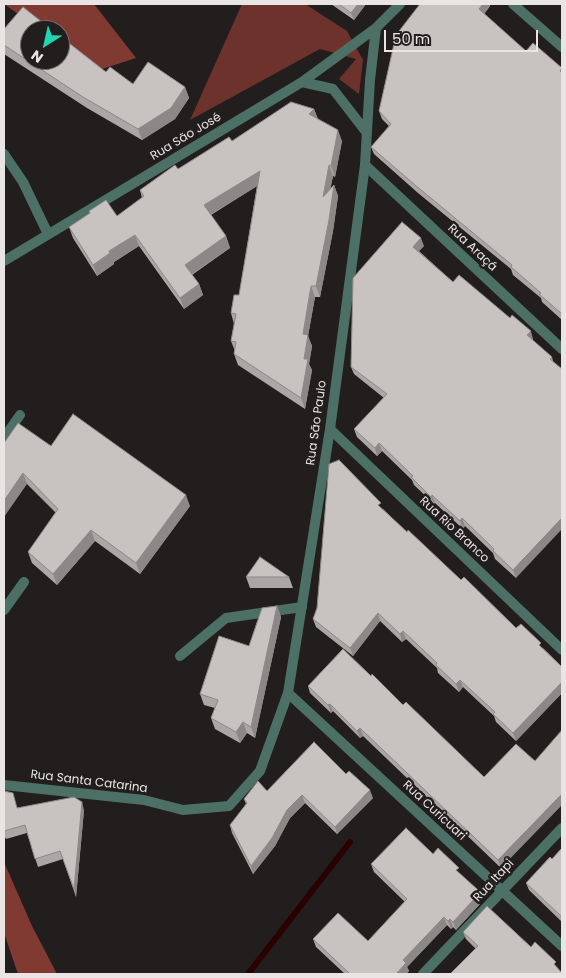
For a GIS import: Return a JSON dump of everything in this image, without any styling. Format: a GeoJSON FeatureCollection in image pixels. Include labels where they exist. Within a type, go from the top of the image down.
{"type":"FeatureCollection","features":[{"type":"Feature","properties":{"kind":"street","name":"Rua São José"},"geometry":{"type":"LineString","coordinates":[[4,261],[302,82],[376,28],[400,4]]}},
{"type":"Feature","properties":{"kind":"street"},"geometry":{"type":"LineString","coordinates":[[513,4],[562,47]]}},
{"type":"Feature","properties":{"kind":"street","name":"Rua São Paulo"},"geometry":{"type":"LineString","coordinates":[[229,806],[260,772],[288,693],[330,429],[365,165],[376,28]]}},
{"type":"Feature","properties":{"kind":"street"},"geometry":{"type":"LineString","coordinates":[[302,82],[333,89],[367,133]]}},
{"type":"Feature","properties":{"kind":"street"},"geometry":{"type":"LineString","coordinates":[[4,154],[23,182],[48,234]]}},
{"type":"Feature","properties":{"kind":"street","name":"Rua Araçá"},"geometry":{"type":"LineString","coordinates":[[365,165],[562,349]]}},
{"type":"Feature","properties":{"kind":"street"},"geometry":{"type":"LineString","coordinates":[[4,438],[20,415]]}},
{"type":"Feature","properties":{"kind":"street","name":"Rua Rio Branco"},"geometry":{"type":"LineString","coordinates":[[330,429],[562,650]]}},
{"type":"Feature","properties":{"kind":"street"},"geometry":{"type":"LineString","coordinates":[[4,610],[24,582]]}},
{"type":"Feature","properties":{"kind":"street"},"geometry":{"type":"LineString","coordinates":[[180,656],[226,618],[302,607]]}},
{"type":"Feature","properties":{"kind":"street","name":"Rua Curicuari"},"geometry":{"type":"LineString","coordinates":[[288,693],[562,946]]}},
{"type":"Feature","properties":{"kind":"street","name":"Rua Santa Catarina"},"geometry":{"type":"LineString","coordinates":[[4,785],[144,800],[183,810],[229,806]]}},
{"type":"Feature","properties":{"kind":"street","name":"Rua Itapi"},"geometry":{"type":"LineString","coordinates":[[424,974],[562,828]]}},
{"type":"Feature","properties":{"kind":"shaded area"},"geometry":{"type":"Polygon","coordinates":[[[4,4],[94,4],[136,58],[99,70],[70,50],[70,20],[27,20],[4,4]]]}},
{"type":"Feature","properties":{"kind":"shaded area"},"geometry":{"type":"Polygon","coordinates":[[[242,4],[305,4],[347,31],[363,60],[359,94],[339,79],[356,59],[320,49],[190,120],[242,4]]]}},
{"type":"Feature","properties":{"kind":"shaded area"},"geometry":{"type":"Polygon","coordinates":[[[4,862],[32,926],[57,974],[18,974],[4,933],[4,862]]]}},
{"type":"Feature","properties":{"kind":"building"},"geometry":{"type":"Polygon","coordinates":[[[339,4],[358,4],[351,13],[339,4]]]}},
{"type":"Feature","properties":{"kind":"building"},"geometry":{"type":"Polygon","coordinates":[[[420,4],[483,4],[479,9],[526,51],[533,43],[562,68],[560,71],[562,73],[562,314],[511,267],[512,265],[371,147],[391,124],[379,111],[396,35],[420,4]]]}},
{"type":"Feature","properties":{"kind":"building"},"geometry":{"type":"Polygon","coordinates":[[[23,7],[39,20],[20,20],[20,56],[4,45],[4,29],[23,7]]]}},
{"type":"Feature","properties":{"kind":"building"},"geometry":{"type":"Polygon","coordinates":[[[70,44],[106,72],[110,67],[133,84],[148,62],[185,87],[171,108],[138,129],[83,97],[42,70],[70,70],[70,44]]]}},
{"type":"Feature","properties":{"kind":"building"},"geometry":{"type":"Polygon","coordinates":[[[291,102],[314,109],[309,114],[338,130],[323,197],[334,185],[329,220],[316,286],[311,286],[303,334],[308,335],[304,359],[308,359],[301,398],[234,354],[236,342],[231,341],[236,314],[231,313],[234,295],[239,295],[260,171],[204,205],[226,236],[185,265],[199,284],[180,298],[135,235],[109,251],[110,253],[93,265],[69,227],[106,200],[117,216],[144,196],[140,190],[175,165],[178,169],[229,137],[232,141],[291,102]]]}},
{"type":"Feature","properties":{"kind":"building"},"geometry":{"type":"Polygon","coordinates":[[[402,222],[421,238],[413,247],[453,282],[459,275],[510,318],[512,315],[531,331],[527,335],[552,357],[550,359],[562,369],[562,518],[513,570],[462,518],[460,521],[432,495],[431,497],[411,477],[413,476],[379,443],[375,448],[354,429],[387,394],[351,367],[353,278],[402,222]]]}},
{"type":"Feature","properties":{"kind":"building"},"geometry":{"type":"Polygon","coordinates":[[[73,414],[186,495],[136,563],[91,530],[53,574],[28,552],[58,509],[23,473],[4,501],[4,443],[18,423],[51,446],[73,414]]]}},
{"type":"Feature","properties":{"kind":"building"},"geometry":{"type":"Polygon","coordinates":[[[339,460],[381,503],[378,505],[407,532],[408,530],[461,580],[464,577],[516,628],[521,624],[562,667],[562,682],[513,733],[493,714],[495,712],[460,680],[456,684],[403,631],[400,634],[378,613],[350,648],[313,619],[317,608],[329,464],[339,460]]]}},
{"type":"Feature","properties":{"kind":"building"},"geometry":{"type":"Polygon","coordinates":[[[260,557],[289,577],[246,577],[260,557]]]}},
{"type":"Feature","properties":{"kind":"building"},"geometry":{"type":"Polygon","coordinates":[[[277,606],[251,727],[243,722],[236,732],[211,718],[218,700],[200,694],[219,636],[249,646],[262,608],[277,606]]]}},
{"type":"Feature","properties":{"kind":"building"},"geometry":{"type":"Polygon","coordinates":[[[343,649],[371,676],[372,674],[403,705],[406,702],[484,777],[516,744],[535,761],[562,730],[562,794],[498,860],[360,728],[357,731],[330,704],[328,705],[308,686],[343,649]]]}},
{"type":"Feature","properties":{"kind":"building"},"geometry":{"type":"Polygon","coordinates":[[[314,742],[346,774],[349,771],[370,790],[335,827],[302,795],[287,810],[272,838],[251,866],[230,825],[247,803],[244,799],[258,781],[267,791],[314,742]]]}},
{"type":"Feature","properties":{"kind":"building"},"geometry":{"type":"Polygon","coordinates":[[[4,791],[13,793],[17,808],[74,797],[82,802],[74,889],[60,851],[35,859],[25,825],[4,831],[4,791]]]}},
{"type":"Feature","properties":{"kind":"building"},"geometry":{"type":"Polygon","coordinates":[[[406,828],[433,854],[438,848],[459,868],[456,870],[478,890],[475,893],[477,896],[453,922],[450,919],[448,921],[444,917],[403,960],[406,963],[396,974],[350,974],[313,939],[338,913],[368,941],[407,899],[371,864],[406,828]]]}},
{"type":"Feature","properties":{"kind":"building"},"geometry":{"type":"Polygon","coordinates":[[[562,848],[562,917],[526,883],[550,857],[552,859],[562,848]]]}},
{"type":"Feature","properties":{"kind":"building"},"geometry":{"type":"Polygon","coordinates":[[[487,906],[531,947],[535,942],[556,962],[554,964],[562,974],[450,974],[478,946],[463,932],[487,906]]]}},
{"type":"Feature","properties":{"kind":"waterway"},"geometry":{"type":"LineString","coordinates":[[248,974],[350,842]]}}]}
